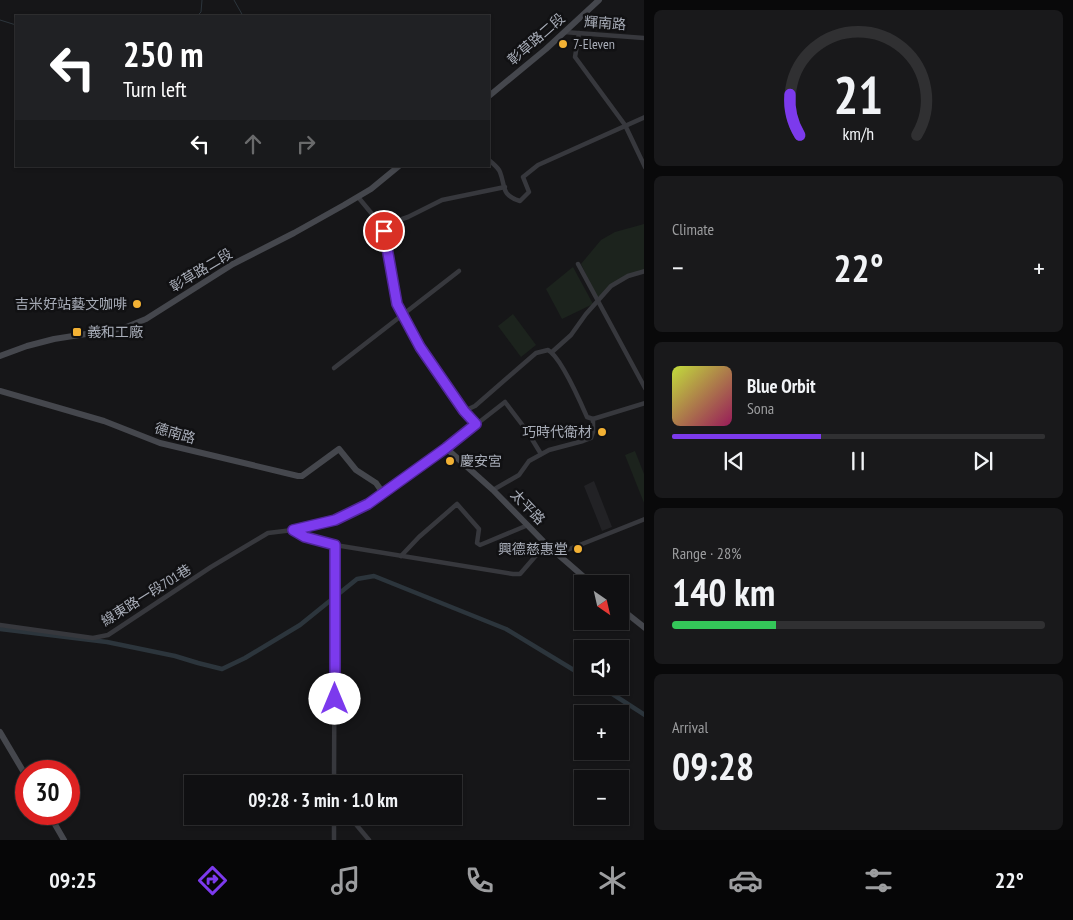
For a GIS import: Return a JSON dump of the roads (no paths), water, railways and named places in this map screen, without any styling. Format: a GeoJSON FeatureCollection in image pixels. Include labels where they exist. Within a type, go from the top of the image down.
{"type":"FeatureCollection","features":[{"type":"Feature","properties":{"kind":"street","name":"彰草路二段"},"geometry":{"type":"LineString","coordinates":[[490,95],[546,49],[599,0]]}},
{"type":"Feature","properties":{"kind":"street","name":"輝南路"},"geometry":{"type":"LineString","coordinates":[[564,32],[644,38]]}},
{"type":"Feature","properties":{"kind":"street"},"geometry":{"type":"LineString","coordinates":[[579,33],[575,57],[625,125],[644,167]]}},
{"type":"Feature","properties":{"kind":"street"},"geometry":{"type":"LineString","coordinates":[[490,161],[499,170],[506,193],[510,198],[520,200],[529,192],[523,177],[538,165],[644,117]]}},
{"type":"Feature","properties":{"kind":"street","name":"彰草路二段"},"geometry":{"type":"LineString","coordinates":[[0,356],[54,339],[124,328],[134,324],[233,264],[294,234],[358,197],[398,167]]}},
{"type":"Feature","properties":{"kind":"street"},"geometry":{"type":"LineString","coordinates":[[382,226],[408,217],[442,200],[505,187]]}},
{"type":"Feature","properties":{"kind":"street"},"geometry":{"type":"LineString","coordinates":[[358,197],[382,226],[389,252],[395,297],[420,347],[464,411],[476,424]]}},
{"type":"Feature","properties":{"kind":"street"},"geometry":{"type":"LineString","coordinates":[[578,264],[644,388]]}},
{"type":"Feature","properties":{"kind":"street"},"geometry":{"type":"LineString","coordinates":[[334,368],[459,270]]}},
{"type":"Feature","properties":{"kind":"street"},"geometry":{"type":"LineString","coordinates":[[552,352],[571,335],[586,314],[612,286],[628,276],[644,271]]}},
{"type":"Feature","properties":{"kind":"street"},"geometry":{"type":"LineString","coordinates":[[464,411],[474,406],[536,353],[548,350],[552,352],[568,377],[587,417],[592,419],[644,403]]}},
{"type":"Feature","properties":{"kind":"street","name":"德南路"},"geometry":{"type":"LineString","coordinates":[[0,391],[104,421],[160,443],[298,476],[302,476],[340,449],[356,470],[376,483],[383,493]]}},
{"type":"Feature","properties":{"kind":"street"},"geometry":{"type":"LineString","coordinates":[[383,493],[446,448],[505,402],[541,454]]}},
{"type":"Feature","properties":{"kind":"street"},"geometry":{"type":"LineString","coordinates":[[493,490],[518,475],[529,461],[541,454],[590,438],[593,432],[592,419]]}},
{"type":"Feature","properties":{"kind":"street","name":"太平路"},"geometry":{"type":"LineString","coordinates":[[446,448],[493,490],[546,544],[582,575]]}},
{"type":"Feature","properties":{"kind":"street","name":"線東路一段701巷"},"geometry":{"type":"LineString","coordinates":[[0,625],[93,638],[108,635],[211,567],[268,533],[293,530],[335,520],[368,504],[383,493]]}},
{"type":"Feature","properties":{"kind":"street"},"geometry":{"type":"LineString","coordinates":[[401,556],[419,537],[458,504],[480,530],[477,543],[480,546],[528,525]]}},
{"type":"Feature","properties":{"kind":"street"},"geometry":{"type":"LineString","coordinates":[[557,554],[644,519]]}},
{"type":"Feature","properties":{"kind":"street"},"geometry":{"type":"LineString","coordinates":[[293,530],[305,537],[335,545],[520,574],[546,544]]}},
{"type":"Feature","properties":{"kind":"street"},"geometry":{"type":"LineString","coordinates":[[334,775],[335,545]]}},
{"type":"Feature","properties":{"kind":"street"},"geometry":{"type":"LineString","coordinates":[[629,616],[644,628]]}},
{"type":"Feature","properties":{"kind":"street"},"geometry":{"type":"LineString","coordinates":[[0,732],[17,760]]}},
{"type":"Feature","properties":{"kind":"street"},"geometry":{"type":"LineString","coordinates":[[55,825],[64,840]]}},
{"type":"Feature","properties":{"kind":"street"},"geometry":{"type":"LineString","coordinates":[[334,825],[334,840]]}},
{"type":"Feature","properties":{"kind":"street"},"geometry":{"type":"LineString","coordinates":[[356,825],[369,840]]}},
{"type":"Feature","properties":{"kind":"waterway"},"geometry":{"type":"LineString","coordinates":[[198,15],[201,12],[202,0]]}},
{"type":"Feature","properties":{"kind":"waterway"},"geometry":{"type":"LineString","coordinates":[[234,0],[242,15]]}},
{"type":"Feature","properties":{"kind":"waterway"},"geometry":{"type":"LineString","coordinates":[[0,20],[15,25]]}},
{"type":"Feature","properties":{"kind":"waterway"},"geometry":{"type":"LineString","coordinates":[[0,629],[107,642],[175,656],[222,669],[245,658],[300,625],[357,579],[374,576],[506,629],[574,670]]}},
{"type":"Feature","properties":{"kind":"waterway"},"geometry":{"type":"LineString","coordinates":[[614,695],[644,714]]}},
{"type":"Feature","properties":{"kind":"place","name":"7-Eleven"},"geometry":{"type":"Point","coordinates":[563,44]}},
{"type":"Feature","properties":{"kind":"place","name":"吉米好站藝文咖啡"},"geometry":{"type":"Point","coordinates":[137,304]}},
{"type":"Feature","properties":{"kind":"place","name":"義和工廠"},"geometry":{"type":"Point","coordinates":[77,332]}},
{"type":"Feature","properties":{"kind":"place","name":"巧時代衛材"},"geometry":{"type":"Point","coordinates":[602,432]}},
{"type":"Feature","properties":{"kind":"place","name":"慶安宮"},"geometry":{"type":"Point","coordinates":[450,461]}},
{"type":"Feature","properties":{"kind":"place","name":"興德慈惠堂"},"geometry":{"type":"Point","coordinates":[578,549]}}]}
